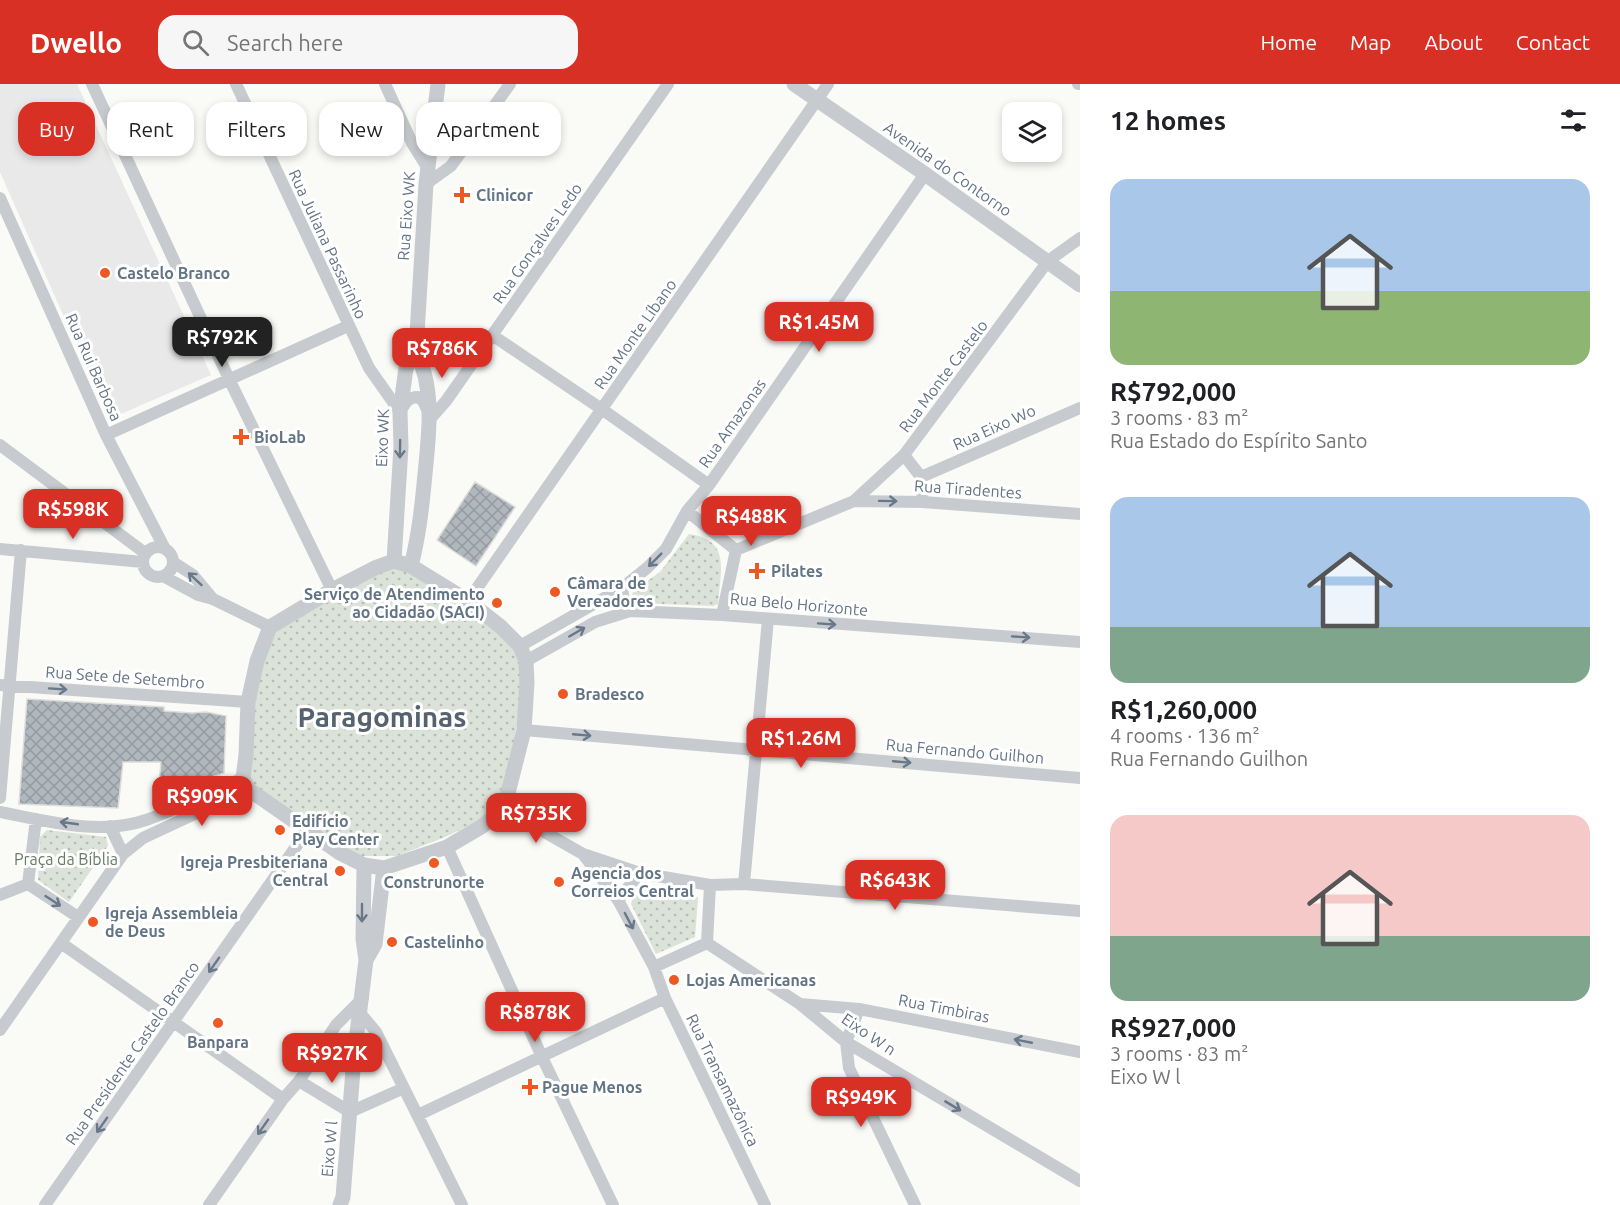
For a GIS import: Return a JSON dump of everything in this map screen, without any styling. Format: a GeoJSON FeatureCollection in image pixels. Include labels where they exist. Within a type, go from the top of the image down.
{"type":"FeatureCollection","features":[{"type":"Feature","properties":{"kind":"street"},"geometry":{"type":"LineString","coordinates":[[92,84],[230,381],[332,590]]}},
{"type":"Feature","properties":{"kind":"street","name":"Rua Juliana Passarinho"},"geometry":{"type":"LineString","coordinates":[[236,84],[348,326],[369,368],[400,412]]}},
{"type":"Feature","properties":{"kind":"street"},"geometry":{"type":"LineString","coordinates":[[385,84],[412,143],[427,167]]}},
{"type":"Feature","properties":{"kind":"street","name":"Rua Eixo WK"},"geometry":{"type":"LineString","coordinates":[[416,351],[427,167],[438,84]]}},
{"type":"Feature","properties":{"kind":"street"},"geometry":{"type":"LineString","coordinates":[[426,184],[451,166],[510,84]]}},
{"type":"Feature","properties":{"kind":"street","name":"Rua Gonçalves Ledo"},"geometry":{"type":"LineString","coordinates":[[431,418],[446,401],[668,84]]}},
{"type":"Feature","properties":{"kind":"street","name":"Avenida do Contorno"},"geometry":{"type":"LineString","coordinates":[[794,84],[1080,285]]}},
{"type":"Feature","properties":{"kind":"street","name":"Rua Monte Líbano"},"geometry":{"type":"LineString","coordinates":[[468,602],[828,84]]}},
{"type":"Feature","properties":{"kind":"street","name":"Rua Amazonas"},"geometry":{"type":"LineString","coordinates":[[520,646],[622,588],[666,549],[687,512],[709,485],[925,174]]}},
{"type":"Feature","properties":{"kind":"street","name":"Rua Rui Barbosa"},"geometry":{"type":"LineString","coordinates":[[0,198],[106,435],[164,547]]}},
{"type":"Feature","properties":{"kind":"street","name":"Rua Monte Castelo"},"geometry":{"type":"LineString","coordinates":[[854,501],[904,455],[1048,261],[1080,238]]}},
{"type":"Feature","properties":{"kind":"street"},"geometry":{"type":"LineString","coordinates":[[106,435],[348,326]]}},
{"type":"Feature","properties":{"kind":"street"},"geometry":{"type":"LineString","coordinates":[[492,335],[709,485]]}},
{"type":"Feature","properties":{"kind":"street"},"geometry":{"type":"LineString","coordinates":[[411,566],[420,528],[431,418],[423,366],[416,351]]}},
{"type":"Feature","properties":{"kind":"street","name":"Eixo WK"},"geometry":{"type":"LineString","coordinates":[[394,561],[401,447],[400,412],[406,368],[416,351]]}},
{"type":"Feature","properties":{"kind":"street"},"geometry":{"type":"LineString","coordinates":[[400,412],[406,401],[412,397],[418,397],[423,401],[431,418]]}},
{"type":"Feature","properties":{"kind":"street","name":"Rua Eixo Wo"},"geometry":{"type":"LineString","coordinates":[[921,477],[1080,408]]}},
{"type":"Feature","properties":{"kind":"street"},"geometry":{"type":"LineString","coordinates":[[0,445],[144,558],[146,571],[154,576],[163,576],[198,595],[213,599],[270,627]]}},
{"type":"Feature","properties":{"kind":"street"},"geometry":{"type":"LineString","coordinates":[[904,455],[921,477],[923,502]]}},
{"type":"Feature","properties":{"kind":"street"},"geometry":{"type":"LineString","coordinates":[[736,550],[854,501]]}},
{"type":"Feature","properties":{"kind":"street","name":"Rua Tiradentes"},"geometry":{"type":"LineString","coordinates":[[854,501],[923,502],[1080,514]]}},
{"type":"Feature","properties":{"kind":"street"},"geometry":{"type":"LineString","coordinates":[[687,512],[736,550]]}},
{"type":"Feature","properties":{"kind":"street"},"geometry":{"type":"LineString","coordinates":[[0,549],[144,558],[157,546],[164,547],[171,553],[174,562],[171,571],[163,576]]}},
{"type":"Feature","properties":{"kind":"street"},"geometry":{"type":"LineString","coordinates":[[0,798],[5,686],[21,550]]}},
{"type":"Feature","properties":{"kind":"street"},"geometry":{"type":"LineString","coordinates":[[722,615],[736,550]]}},
{"type":"Feature","properties":{"kind":"street"},"geometry":{"type":"LineString","coordinates":[[394,561],[411,566],[468,602],[501,627],[520,646],[526,662],[524,730],[504,809],[482,827],[447,847],[384,867],[364,865],[340,853],[307,831],[246,783],[248,702],[257,661],[270,627],[332,590],[377,567],[394,561]]}},
{"type":"Feature","properties":{"kind":"street"},"geometry":{"type":"LineString","coordinates":[[174,562],[193,575],[213,599]]}},
{"type":"Feature","properties":{"kind":"street"},"geometry":{"type":"LineString","coordinates":[[622,588],[624,601],[630,611]]}},
{"type":"Feature","properties":{"kind":"street","name":"Rua Belo Horizonte"},"geometry":{"type":"LineString","coordinates":[[526,662],[595,622],[630,611],[722,615],[1080,642]]}},
{"type":"Feature","properties":{"kind":"street"},"geometry":{"type":"LineString","coordinates":[[744,884],[768,620]]}},
{"type":"Feature","properties":{"kind":"street","name":"Rua Sete de Setembro"},"geometry":{"type":"LineString","coordinates":[[5,686],[248,702]]}},
{"type":"Feature","properties":{"kind":"street","name":"Rua Fernando Guilhon"},"geometry":{"type":"LineString","coordinates":[[524,730],[1080,778]]}},
{"type":"Feature","properties":{"kind":"street"},"geometry":{"type":"LineString","coordinates":[[0,812],[36,819],[110,826],[144,821],[246,783]]}},
{"type":"Feature","properties":{"kind":"street"},"geometry":{"type":"LineString","coordinates":[[0,1029],[123,854],[143,838],[246,783]]}},
{"type":"Feature","properties":{"kind":"street"},"geometry":{"type":"LineString","coordinates":[[504,809],[583,854],[640,873],[710,885],[744,884],[1080,911]]}},
{"type":"Feature","properties":{"kind":"street"},"geometry":{"type":"LineString","coordinates":[[28,884],[36,819]]}},
{"type":"Feature","properties":{"kind":"street"},"geometry":{"type":"LineString","coordinates":[[110,826],[123,854]]}},
{"type":"Feature","properties":{"kind":"street","name":"Rua Presidente Castelo Branco"},"geometry":{"type":"LineString","coordinates":[[45,1205],[307,831]]}},
{"type":"Feature","properties":{"kind":"street"},"geometry":{"type":"LineString","coordinates":[[447,847],[542,1057],[613,1205]]}},
{"type":"Feature","properties":{"kind":"street","name":"Rua Transamazônica"},"geometry":{"type":"LineString","coordinates":[[583,854],[618,900],[654,967],[665,998],[765,1205]]}},
{"type":"Feature","properties":{"kind":"street","name":"Eixo W l"},"geometry":{"type":"LineString","coordinates":[[342,1202],[354,1057],[366,960],[363,939],[364,865]]}},
{"type":"Feature","properties":{"kind":"street","name":"Eixo W l"},"geometry":{"type":"LineString","coordinates":[[366,960],[375,944],[384,867]]}},
{"type":"Feature","properties":{"kind":"street"},"geometry":{"type":"LineString","coordinates":[[618,900],[640,873]]}},
{"type":"Feature","properties":{"kind":"street"},"geometry":{"type":"LineString","coordinates":[[0,895],[28,884]]}},
{"type":"Feature","properties":{"kind":"street"},"geometry":{"type":"LineString","coordinates":[[28,884],[78,917]]}},
{"type":"Feature","properties":{"kind":"street"},"geometry":{"type":"LineString","coordinates":[[654,967],[707,943],[710,885]]}},
{"type":"Feature","properties":{"kind":"street"},"geometry":{"type":"LineString","coordinates":[[61,943],[283,1100]]}},
{"type":"Feature","properties":{"kind":"street","name":"Eixo W n"},"geometry":{"type":"LineString","coordinates":[[707,943],[800,1004],[846,1042],[1080,1181]]}},
{"type":"Feature","properties":{"kind":"street"},"geometry":{"type":"LineString","coordinates":[[418,1115],[665,998]]}},
{"type":"Feature","properties":{"kind":"street","name":"Rua Timbiras"},"geometry":{"type":"LineString","coordinates":[[800,1004],[859,1009],[1080,1052]]}},
{"type":"Feature","properties":{"kind":"street"},"geometry":{"type":"LineString","coordinates":[[209,1205],[299,1081],[336,1025],[362,1006],[462,1205]]}},
{"type":"Feature","properties":{"kind":"street"},"geometry":{"type":"LineString","coordinates":[[859,1009],[846,1042],[849,1068],[915,1205]]}},
{"type":"Feature","properties":{"kind":"street"},"geometry":{"type":"LineString","coordinates":[[299,1081],[350,1112],[404,1088]]}},
{"type":"Feature","properties":{"kind":"shaded area","name":"Castelo Branco"},"geometry":{"type":"Polygon","coordinates":[[[0,84],[77,84],[85,102],[18,102],[18,156],[95,156],[95,123],[107,149],[107,156],[110,156],[211,375],[109,419],[0,172],[0,84]]]}},
{"type":"Feature","properties":{"kind":"green space"},"geometry":{"type":"Polygon","coordinates":[[[689,534],[703,537],[718,550],[721,569],[718,604],[713,606],[637,603],[632,594],[635,590],[660,572],[689,534]]]}},
{"type":"Feature","properties":{"kind":"green space"},"geometry":{"type":"Polygon","coordinates":[[[401,562],[436,584],[518,647],[525,683],[502,804],[481,820],[397,856],[357,856],[246,781],[249,701],[271,628],[401,562]]]}},
{"type":"Feature","properties":{"kind":"green space","name":"Praça da Bíblia"},"geometry":{"type":"Polygon","coordinates":[[[47,830],[106,837],[108,846],[69,902],[38,880],[40,837],[47,830]]]}},
{"type":"Feature","properties":{"kind":"green space"},"geometry":{"type":"Polygon","coordinates":[[[643,892],[693,893],[698,898],[695,937],[656,954],[631,904],[633,896],[643,892]]]}},
{"type":"Feature","properties":{"kind":"building"},"geometry":{"type":"Polygon","coordinates":[[[475,482],[515,507],[476,566],[437,540],[475,482]]]}},
{"type":"Feature","properties":{"kind":"building"},"geometry":{"type":"Polygon","coordinates":[[[27,699],[164,707],[164,711],[206,712],[226,716],[224,773],[158,795],[161,762],[123,762],[118,808],[19,804],[27,699]]]}},
{"type":"Feature","properties":{"kind":"place","name":"Clinicor"},"geometry":{"type":"Point","coordinates":[462,195]}},
{"type":"Feature","properties":{"kind":"place","name":"Castelo Branco"},"geometry":{"type":"Point","coordinates":[105,273]}},
{"type":"Feature","properties":{"kind":"place","name":"BioLab"},"geometry":{"type":"Point","coordinates":[241,437]}},
{"type":"Feature","properties":{"kind":"place","name":"Pilates"},"geometry":{"type":"Point","coordinates":[757,571]}},
{"type":"Feature","properties":{"kind":"place","name":"Câmara de Vereadores"},"geometry":{"type":"Point","coordinates":[555,592]}},
{"type":"Feature","properties":{"kind":"place","name":"Serviço de Atendimento ao Cidadão (SACI)"},"geometry":{"type":"Point","coordinates":[497,603]}},
{"type":"Feature","properties":{"kind":"place","name":"Bradesco"},"geometry":{"type":"Point","coordinates":[563,694]}},
{"type":"Feature","properties":{"kind":"place","name":"Edifício Play Center"},"geometry":{"type":"Point","coordinates":[280,830]}},
{"type":"Feature","properties":{"kind":"place","name":"Construnorte"},"geometry":{"type":"Point","coordinates":[434,863]}},
{"type":"Feature","properties":{"kind":"place","name":"Igreja Presbiteriana Central"},"geometry":{"type":"Point","coordinates":[340,871]}},
{"type":"Feature","properties":{"kind":"place","name":"Agencia dos Correios Central"},"geometry":{"type":"Point","coordinates":[559,882]}},
{"type":"Feature","properties":{"kind":"place","name":"Igreja Assembleia de Deus"},"geometry":{"type":"Point","coordinates":[93,922]}},
{"type":"Feature","properties":{"kind":"place","name":"Castelinho"},"geometry":{"type":"Point","coordinates":[392,942]}},
{"type":"Feature","properties":{"kind":"place","name":"Lojas Americanas"},"geometry":{"type":"Point","coordinates":[674,980]}},
{"type":"Feature","properties":{"kind":"place","name":"Banpara"},"geometry":{"type":"Point","coordinates":[218,1023]}},
{"type":"Feature","properties":{"kind":"place","name":"Pague Menos"},"geometry":{"type":"Point","coordinates":[530,1087]}},
{"type":"Feature","properties":{"kind":"district","name":"Paragominas"},"geometry":{"type":"Point","coordinates":[382,717]}}]}
